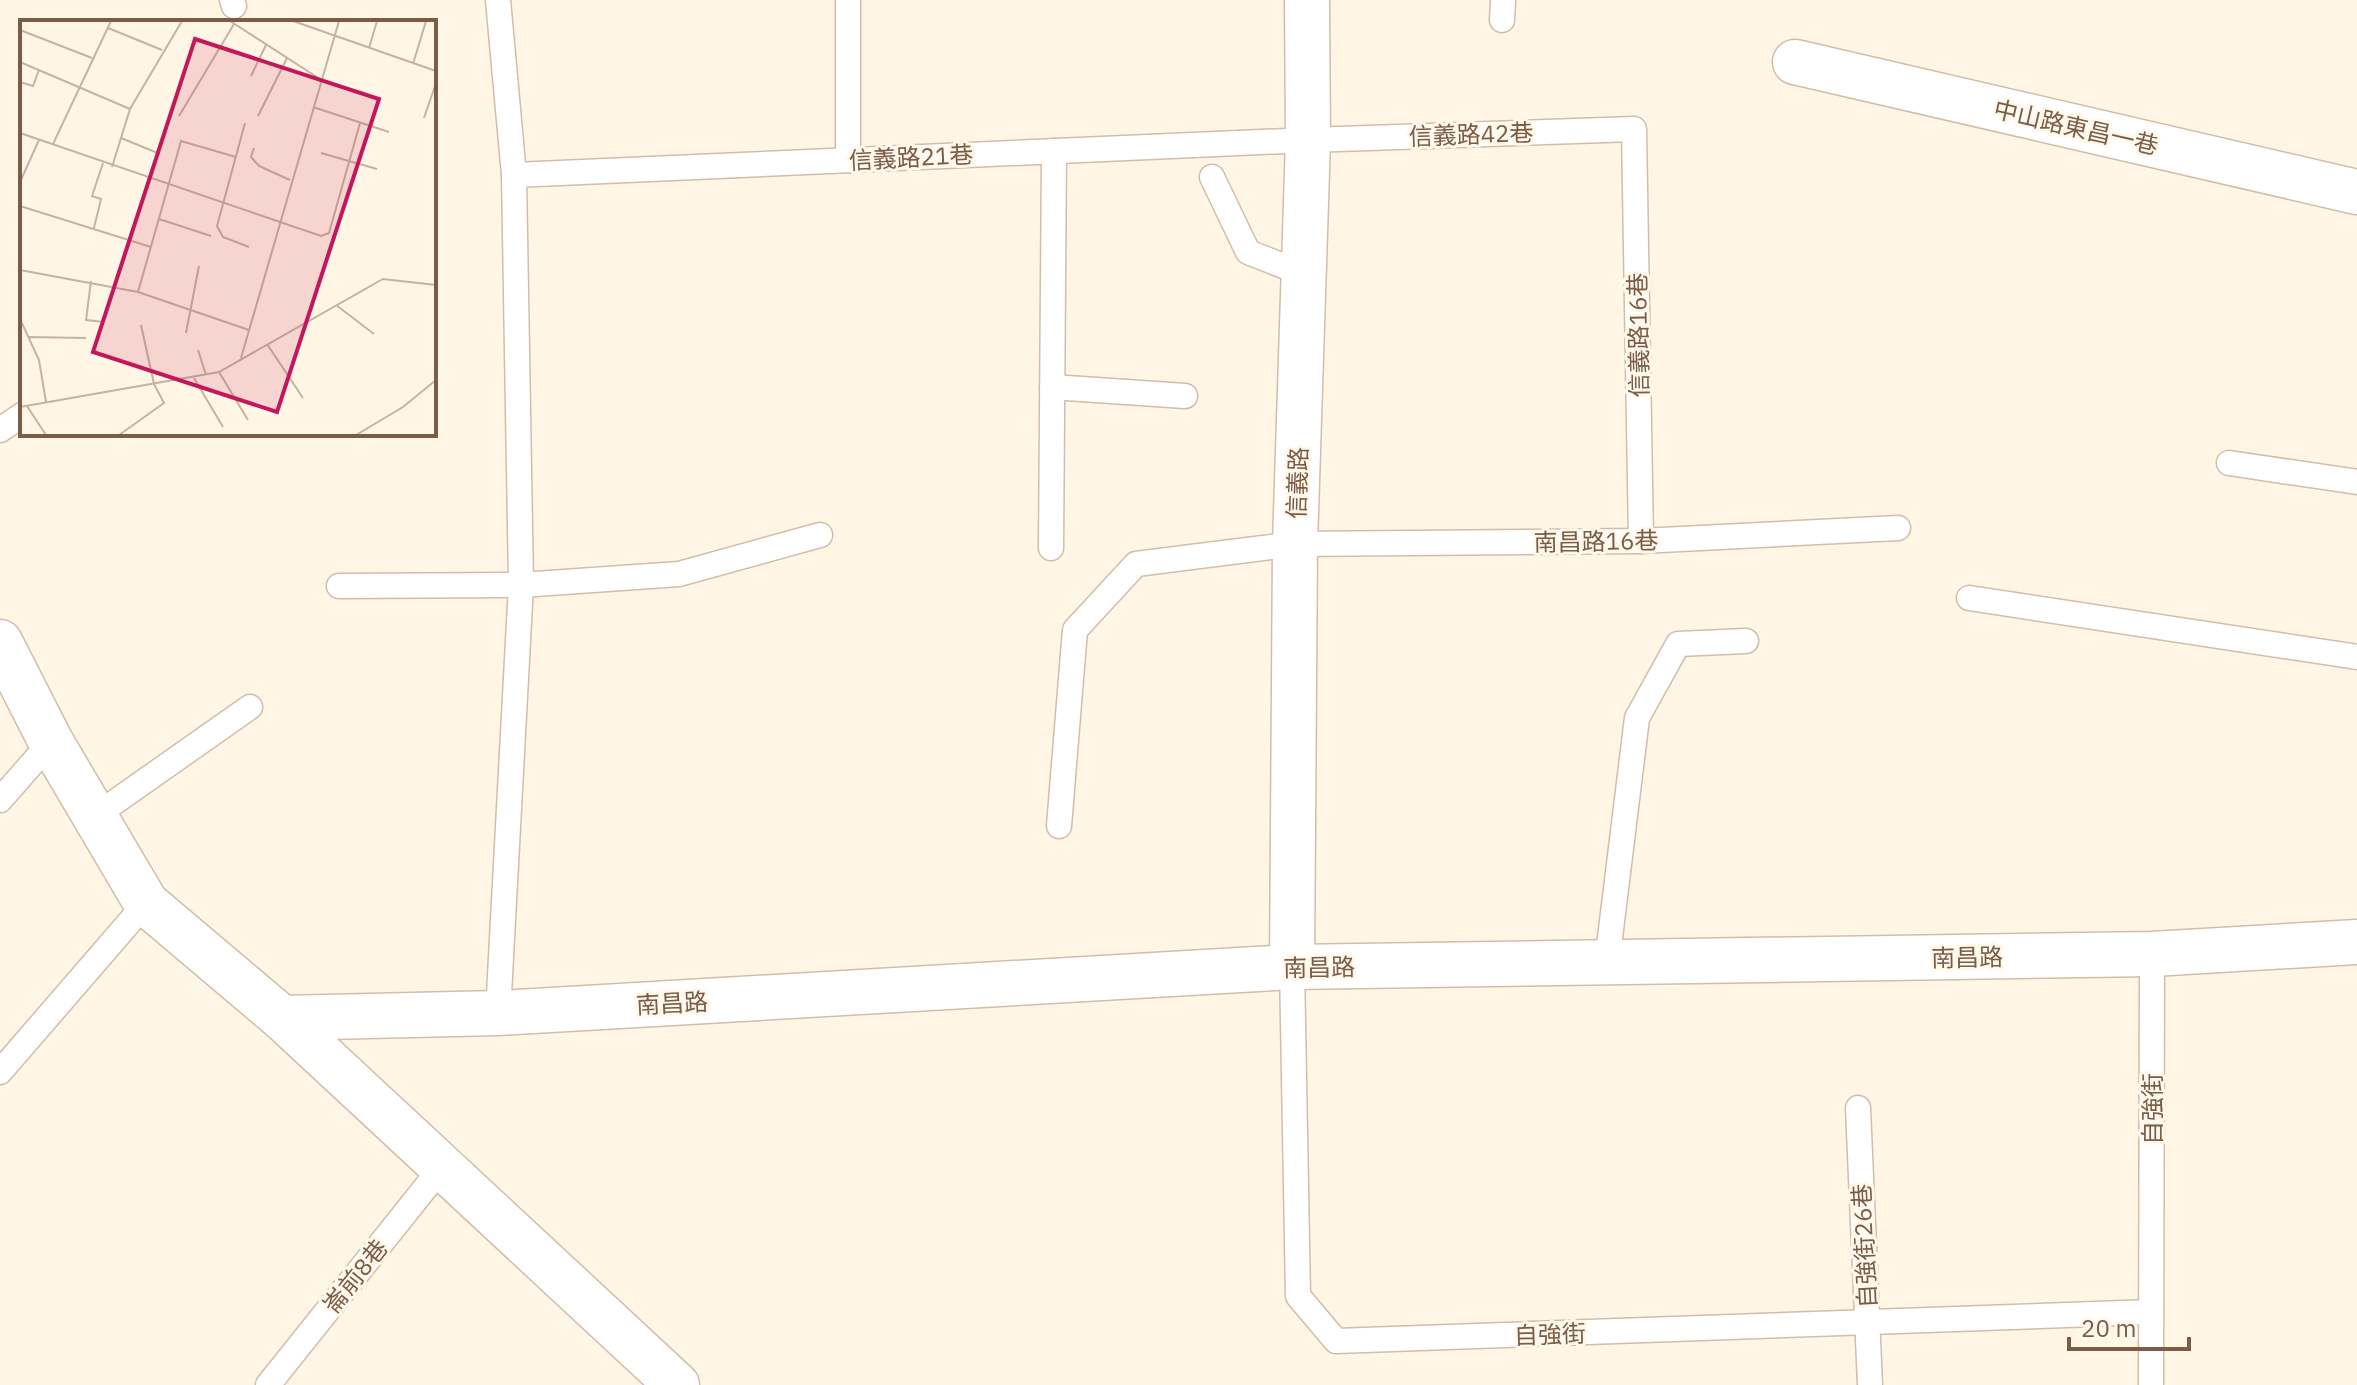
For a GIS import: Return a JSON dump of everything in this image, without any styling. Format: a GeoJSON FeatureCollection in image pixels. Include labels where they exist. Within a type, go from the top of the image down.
{"type":"FeatureCollection","features":[{"type":"Feature","properties":{"kind":"street","name":"信義路"},"geometry":{"type":"LineString","coordinates":[[1292,967],[1295,544],[1308,140],[1307,0]]}},
{"type":"Feature","properties":{"kind":"street","name":"中山路東昌一巷"},"geometry":{"type":"LineString","coordinates":[[1795,62],[2357,192]]}},
{"type":"Feature","properties":{"kind":"street"},"geometry":{"type":"LineString","coordinates":[[0,642],[51,742],[146,903],[282,1018],[677,1385]]}},
{"type":"Feature","properties":{"kind":"street","name":"南昌路"},"geometry":{"type":"LineString","coordinates":[[282,1018],[498,1013],[1292,967],[2152,954],[2357,942]]}},
{"type":"Feature","properties":{"kind":"lane"},"geometry":{"type":"LineString","coordinates":[[498,0],[514,175],[521,585],[498,1013]]}},
{"type":"Feature","properties":{"kind":"lane"},"geometry":{"type":"LineString","coordinates":[[848,0],[848,160]]}},
{"type":"Feature","properties":{"kind":"lane","name":"信義路42巷"},"geometry":{"type":"LineString","coordinates":[[1308,140],[1634,129]]}},
{"type":"Feature","properties":{"kind":"lane","name":"信義路16巷"},"geometry":{"type":"LineString","coordinates":[[1634,129],[1641,541]]}},
{"type":"Feature","properties":{"kind":"lane","name":"信義路21巷"},"geometry":{"type":"LineString","coordinates":[[514,175],[1308,140]]}},
{"type":"Feature","properties":{"kind":"lane"},"geometry":{"type":"LineString","coordinates":[[1051,548],[1054,151]]}},
{"type":"Feature","properties":{"kind":"lane"},"geometry":{"type":"LineString","coordinates":[[1212,177],[1248,252],[1304,274]]}},
{"type":"Feature","properties":{"kind":"lane"},"geometry":{"type":"LineString","coordinates":[[1052,387],[1185,396]]}},
{"type":"Feature","properties":{"kind":"lane"},"geometry":{"type":"LineString","coordinates":[[0,430],[20,416]]}},
{"type":"Feature","properties":{"kind":"lane"},"geometry":{"type":"LineString","coordinates":[[2229,463],[2357,482]]}},
{"type":"Feature","properties":{"kind":"lane","name":"南昌路16巷"},"geometry":{"type":"LineString","coordinates":[[1059,826],[1075,630],[1136,564],[1295,544],[1641,541],[1898,528]]}},
{"type":"Feature","properties":{"kind":"lane"},"geometry":{"type":"LineString","coordinates":[[339,586],[521,585],[679,574],[820,535]]}},
{"type":"Feature","properties":{"kind":"lane"},"geometry":{"type":"LineString","coordinates":[[1969,598],[2357,657]]}},
{"type":"Feature","properties":{"kind":"lane"},"geometry":{"type":"LineString","coordinates":[[1607,962],[1637,718],[1678,644],[1746,641]]}},
{"type":"Feature","properties":{"kind":"lane"},"geometry":{"type":"LineString","coordinates":[[95,816],[250,707]]}},
{"type":"Feature","properties":{"kind":"lane"},"geometry":{"type":"LineString","coordinates":[[0,800],[51,742]]}},
{"type":"Feature","properties":{"kind":"lane"},"geometry":{"type":"LineString","coordinates":[[0,1072],[146,903]]}},
{"type":"Feature","properties":{"kind":"lane","name":"自強街"},"geometry":{"type":"LineString","coordinates":[[2151,1385],[2152,954]]}},
{"type":"Feature","properties":{"kind":"lane","name":"自強街"},"geometry":{"type":"LineString","coordinates":[[1292,967],[1298,1296],[1336,1341],[2151,1312]]}},
{"type":"Feature","properties":{"kind":"lane","name":"自強街26巷"},"geometry":{"type":"LineString","coordinates":[[1858,1108],[1870,1385]]}},
{"type":"Feature","properties":{"kind":"lane","name":"崙前8巷"},"geometry":{"type":"LineString","coordinates":[[268,1385],[442,1167]]}}]}
